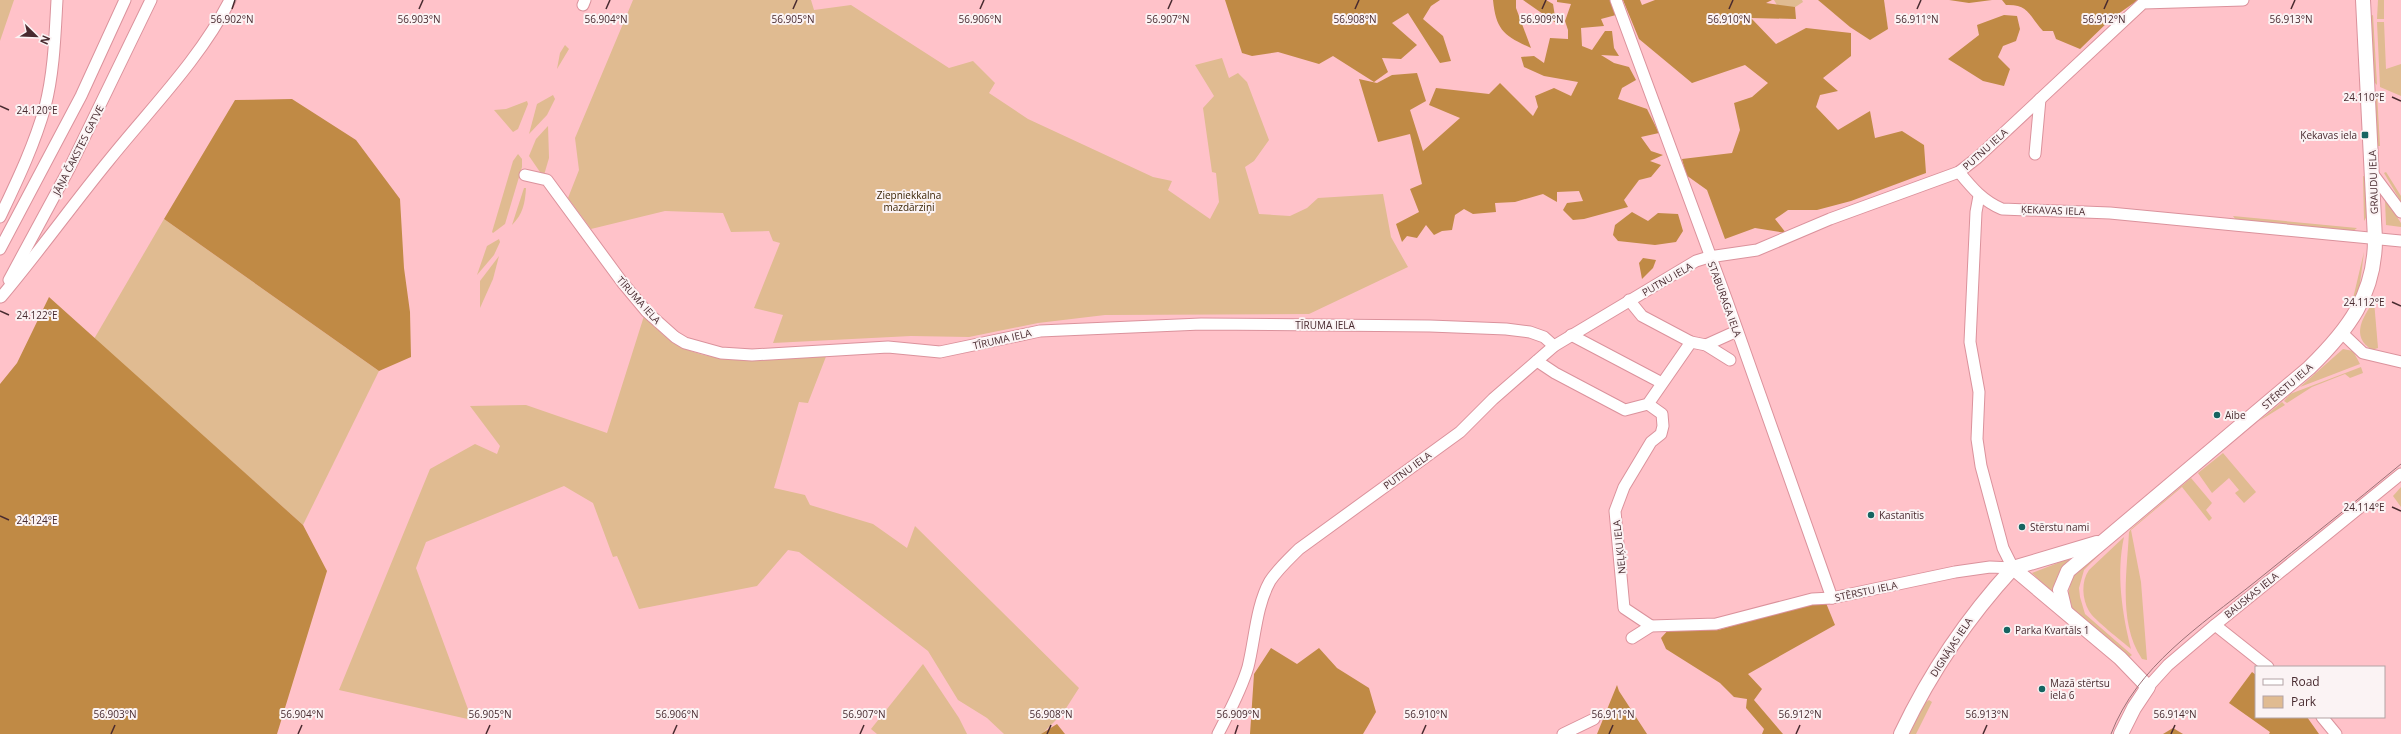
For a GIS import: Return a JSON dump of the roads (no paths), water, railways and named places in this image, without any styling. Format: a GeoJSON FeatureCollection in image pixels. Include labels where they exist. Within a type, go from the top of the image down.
{"type":"FeatureCollection","features":[{"type":"Feature","properties":{"kind":"main road","name":"GRAUDU IELA"},"geometry":{"type":"LineString","coordinates":[[2342,332],[2367,291],[2375,262],[2363,0]]}},
{"type":"Feature","properties":{"kind":"main road","name":"STĒRSTU IELA"},"geometry":{"type":"LineString","coordinates":[[2065,611],[2060,590],[2064,577],[2101,541],[2292,383],[2342,332]]}},
{"type":"Feature","properties":{"kind":"main road","name":"STĒRSTU IELA"},"geometry":{"type":"LineString","coordinates":[[2013,568],[2101,541]]}},
{"type":"Feature","properties":{"kind":"main road"},"geometry":{"type":"LineString","coordinates":[[2013,568],[2120,658],[2148,687]]}},
{"type":"Feature","properties":{"kind":"main road","name":"DIGNĀJAS IELA"},"geometry":{"type":"LineString","coordinates":[[1901,734],[1915,706],[1966,623],[2013,568]]}},
{"type":"Feature","properties":{"kind":"main road","name":"BAUSKAS IELA"},"geometry":{"type":"LineString","coordinates":[[2121,734],[2134,708],[2148,687]]}},
{"type":"Feature","properties":{"kind":"street"},"geometry":{"type":"LineString","coordinates":[[0,217],[29,156],[45,106],[53,55],[57,0]]}},
{"type":"Feature","properties":{"kind":"street"},"geometry":{"type":"LineString","coordinates":[[0,249],[81,96],[125,0]]}},
{"type":"Feature","properties":{"kind":"street","name":"JĀŅA ČAKSTES GATVE"},"geometry":{"type":"LineString","coordinates":[[0,298],[69,169],[151,0]]}},
{"type":"Feature","properties":{"kind":"street"},"geometry":{"type":"LineString","coordinates":[[0,298],[24,269],[59,221],[188,65],[221,17],[230,0]]}},
{"type":"Feature","properties":{"kind":"street","name":"STABURAGA IELA"},"geometry":{"type":"LineString","coordinates":[[1616,0],[1737,331],[1832,598]]}},
{"type":"Feature","properties":{"kind":"street","name":"PUTNU IELA"},"geometry":{"type":"LineString","coordinates":[[1218,734],[1240,691],[1248,667],[1263,599],[1270,581],[1283,564],[1299,549],[1460,432],[1493,399],[1554,346],[1629,300],[1696,262],[1709,257],[1757,250],[1830,219],[1959,172],[2143,3],[2243,0]]}},
{"type":"Feature","properties":{"kind":"street"},"geometry":{"type":"LineString","coordinates":[[2035,154],[2040,99]]}},
{"type":"Feature","properties":{"kind":"street","name":"ĶEKAVAS IELA"},"geometry":{"type":"LineString","coordinates":[[1959,172],[1979,196],[1989,204],[2002,208],[2110,213],[2401,241]]}},
{"type":"Feature","properties":{"kind":"street"},"geometry":{"type":"LineString","coordinates":[[2372,173],[2401,212]]}},
{"type":"Feature","properties":{"kind":"street","name":"TĪRUMA IELA"},"geometry":{"type":"LineString","coordinates":[[525,175],[547,180],[622,282],[654,319],[685,343],[721,353],[752,355],[888,346],[940,352],[1040,331],[1201,324],[1430,326],[1506,329],[1530,332],[1544,337],[1554,346]]}},
{"type":"Feature","properties":{"kind":"street"},"geometry":{"type":"LineString","coordinates":[[1979,196],[1976,212],[1970,342],[1979,392],[1977,440],[1981,466],[2003,548],[2013,568]]}},
{"type":"Feature","properties":{"kind":"street"},"geometry":{"type":"LineString","coordinates":[[1629,300],[1642,316],[1691,342],[1706,345],[1730,360]]}},
{"type":"Feature","properties":{"kind":"street"},"geometry":{"type":"LineString","coordinates":[[1706,345],[1737,331]]}},
{"type":"Feature","properties":{"kind":"street"},"geometry":{"type":"LineString","coordinates":[[2342,332],[2362,353],[2401,362]]}},
{"type":"Feature","properties":{"kind":"street"},"geometry":{"type":"LineString","coordinates":[[1571,335],[1662,383]]}},
{"type":"Feature","properties":{"kind":"street"},"geometry":{"type":"LineString","coordinates":[[1537,361],[1555,373],[1625,410],[1648,404],[1691,342]]}},
{"type":"Feature","properties":{"kind":"street","name":"NEĻĶU IELA"},"geometry":{"type":"LineString","coordinates":[[1648,404],[1662,414],[1664,426],[1661,434],[1651,442],[1624,487],[1615,511],[1624,608],[1635,617],[1651,626]]}},
{"type":"Feature","properties":{"kind":"street","name":"BAUSKAS IELA"},"geometry":{"type":"LineString","coordinates":[[2148,687],[2168,665],[2215,625],[2401,474]]}},
{"type":"Feature","properties":{"kind":"street","name":"STĒRSTU IELA"},"geometry":{"type":"LineString","coordinates":[[1651,626],[1716,624],[1812,599],[1832,598],[1955,572],[1990,567],[2013,568]]}},
{"type":"Feature","properties":{"kind":"street"},"geometry":{"type":"LineString","coordinates":[[2215,625],[2267,666]]}},
{"type":"Feature","properties":{"kind":"street"},"geometry":{"type":"LineString","coordinates":[[1632,638],[1651,626]]}},
{"type":"Feature","properties":{"kind":"street"},"geometry":{"type":"LineString","coordinates":[[2323,718],[2336,734]]}},
{"type":"Feature","properties":{"kind":"street"},"geometry":{"type":"LineString","coordinates":[[1563,734],[1594,719]]}},
{"type":"Feature","properties":{"kind":"tram line"},"geometry":{"type":"LineString","coordinates":[[2111,734],[2122,710],[2137,688],[2153,668],[2172,649],[2401,464]]}},
{"type":"Feature","properties":{"kind":"place","name":"Ķekavas iela"},"geometry":{"type":"Point","coordinates":[2365,135]}},
{"type":"Feature","properties":{"kind":"place","name":"Aibe"},"geometry":{"type":"Point","coordinates":[2217,415]}},
{"type":"Feature","properties":{"kind":"place","name":"Kastanītis"},"geometry":{"type":"Point","coordinates":[1871,515]}},
{"type":"Feature","properties":{"kind":"place","name":"Stērstu nami"},"geometry":{"type":"Point","coordinates":[2022,527]}},
{"type":"Feature","properties":{"kind":"place","name":"Parka Kvartāls 1"},"geometry":{"type":"Point","coordinates":[2007,630]}},
{"type":"Feature","properties":{"kind":"place","name":"Mazā stērtsu iela 6"},"geometry":{"type":"Point","coordinates":[2042,689]}},
{"type":"Feature","properties":{"kind":"park label","name":"Ziepniekkalna mazdārziņi"},"geometry":{"type":"Point","coordinates":[909,200]}}]}
